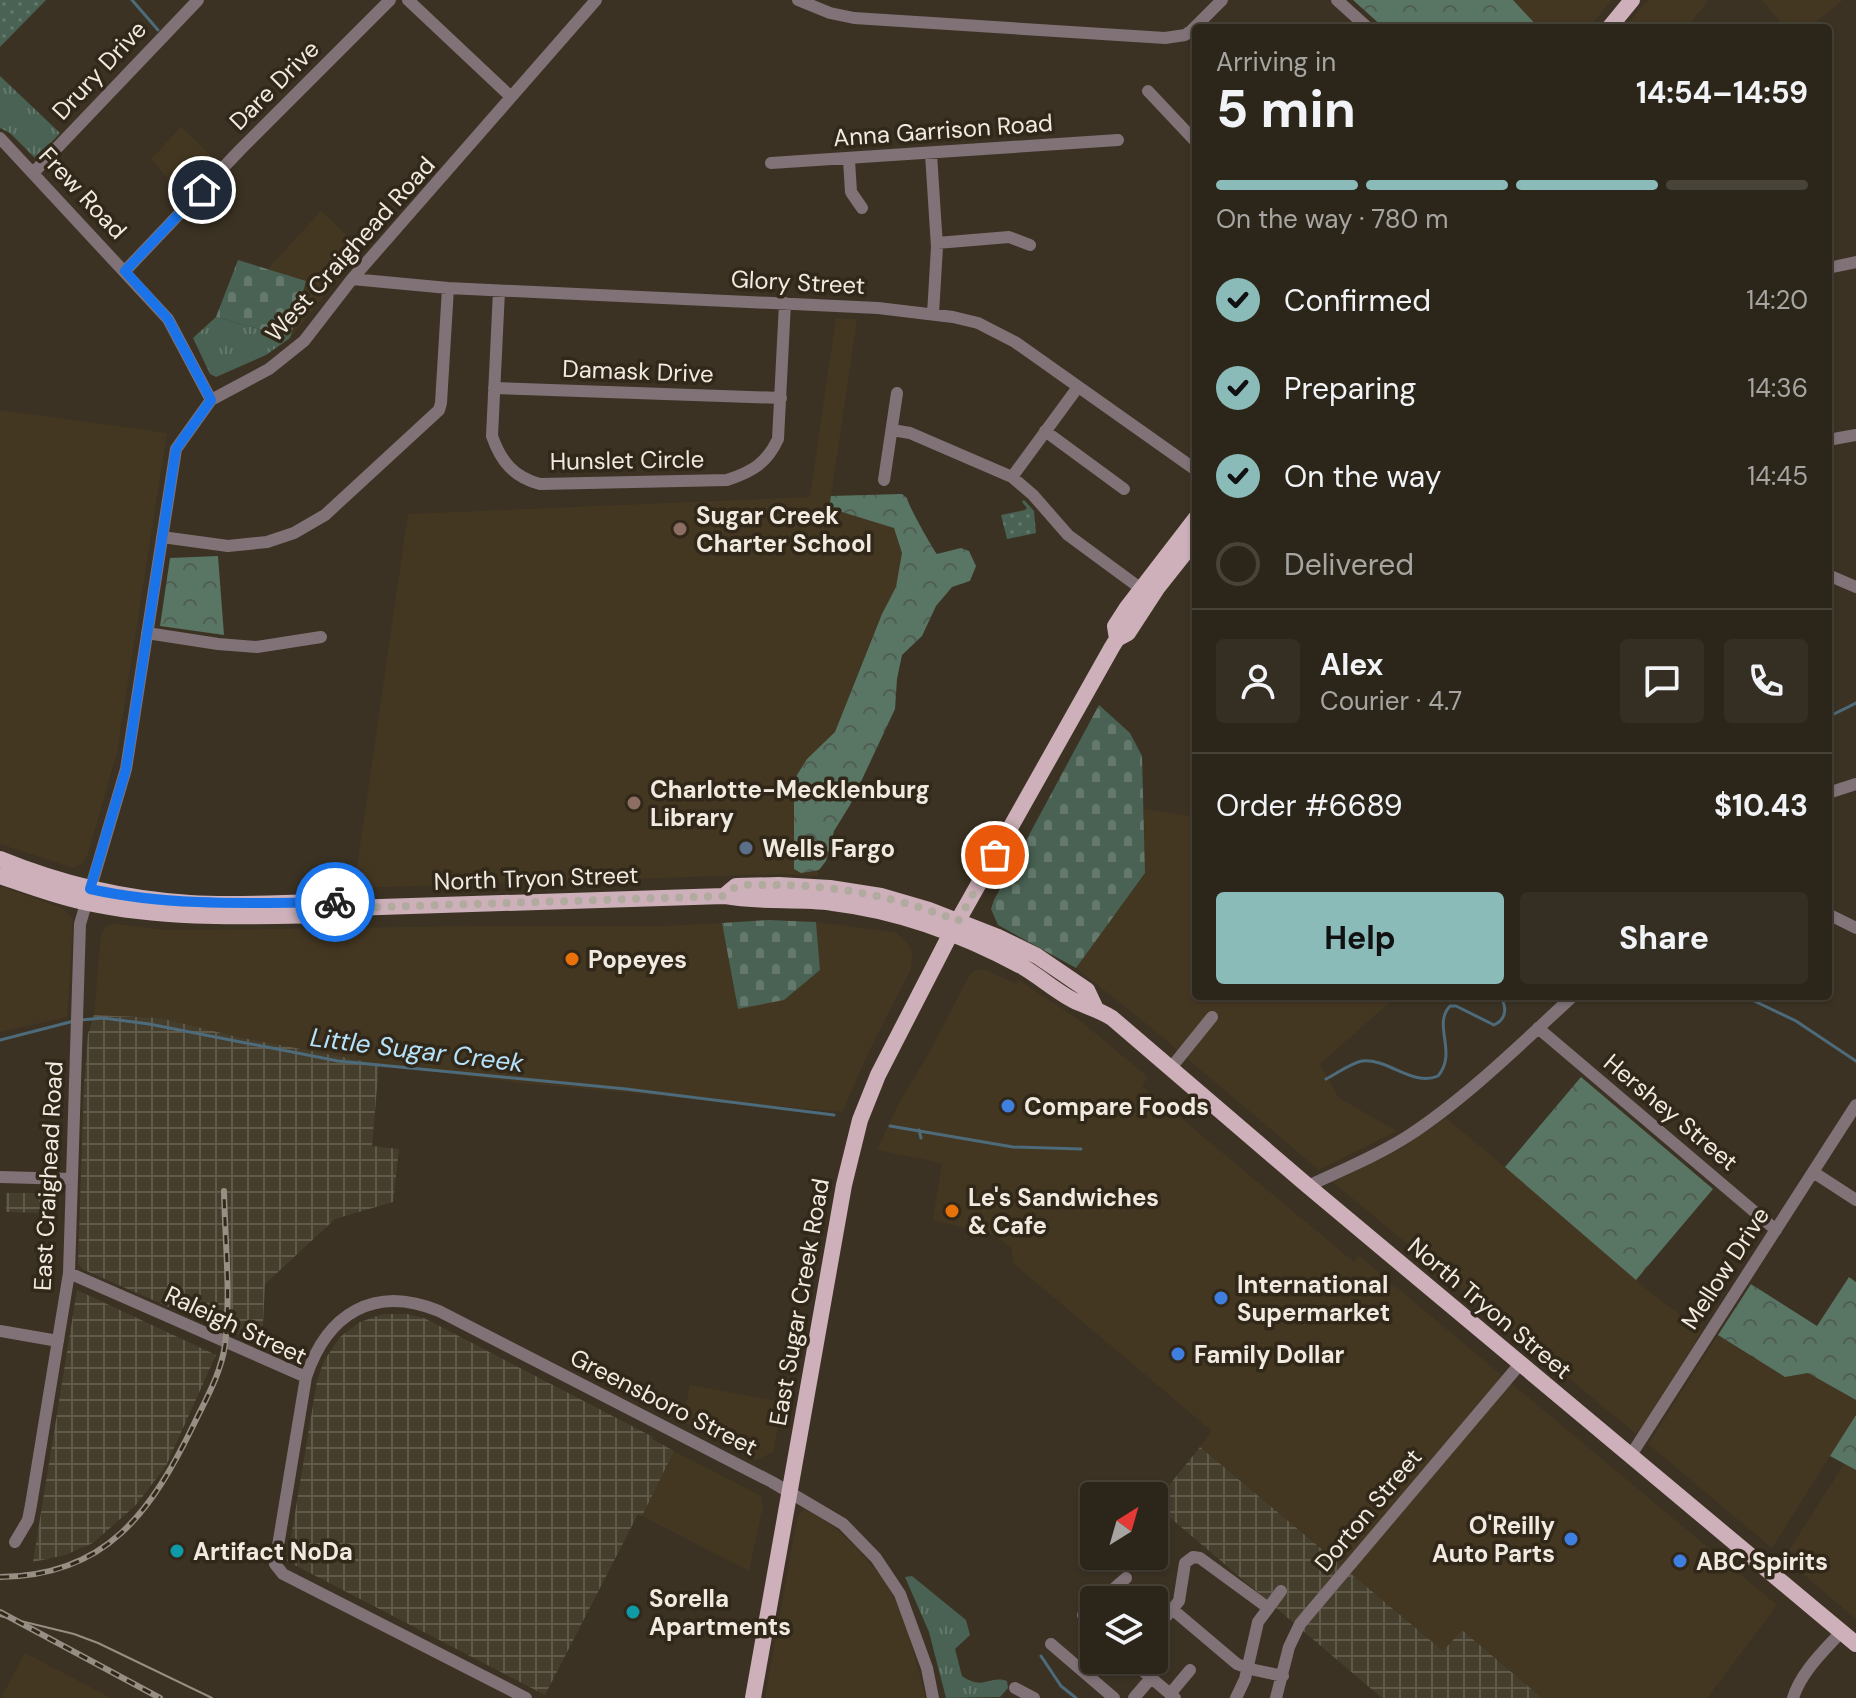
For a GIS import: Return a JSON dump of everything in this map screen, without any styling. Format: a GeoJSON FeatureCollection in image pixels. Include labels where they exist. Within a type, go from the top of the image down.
{"type":"FeatureCollection","features":[{"type":"Feature","properties":{"kind":"main road"},"geometry":{"type":"LineString","coordinates":[[1612,24],[1632,0]]}},
{"type":"Feature","properties":{"kind":"main road"},"geometry":{"type":"LineString","coordinates":[[1192,523],[1140,588],[1115,626],[1117,639],[1128,633],[1158,587],[1192,549]]}},
{"type":"Feature","properties":{"kind":"main road","name":"East Sugar Creek Road"},"geometry":{"type":"LineString","coordinates":[[753,1698],[844,1185],[860,1120],[877,1077],[955,927],[1117,639]]}},
{"type":"Feature","properties":{"kind":"main road","name":"North Tryon Street"},"geometry":{"type":"LineString","coordinates":[[0,859],[88,896]]}},
{"type":"Feature","properties":{"kind":"main road","name":"North Tryon Street"},"geometry":{"type":"LineString","coordinates":[[0,876],[88,896],[180,902],[337,902],[350,908],[724,896],[736,886],[779,885],[830,888],[881,896],[933,911],[1078,1003],[1095,1007],[1112,1018],[1856,1644]]}},
{"type":"Feature","properties":{"kind":"street","name":"Drury Drive"},"geometry":{"type":"LineString","coordinates":[[34,172],[198,0]]}},
{"type":"Feature","properties":{"kind":"street","name":"Dare Drive"},"geometry":{"type":"LineString","coordinates":[[125,271],[390,0]]}},
{"type":"Feature","properties":{"kind":"street"},"geometry":{"type":"LineString","coordinates":[[408,0],[511,97]]}},
{"type":"Feature","properties":{"kind":"street","name":"West Craighead Road"},"geometry":{"type":"LineString","coordinates":[[88,896],[126,769],[176,449],[211,400],[290,354],[304,341],[352,279],[596,0]]}},
{"type":"Feature","properties":{"kind":"street"},"geometry":{"type":"LineString","coordinates":[[798,0],[830,13],[854,18],[1165,38],[1185,35],[1192,30]]}},
{"type":"Feature","properties":{"kind":"street"},"geometry":{"type":"LineString","coordinates":[[1198,24],[1222,0]]}},
{"type":"Feature","properties":{"kind":"street"},"geometry":{"type":"LineString","coordinates":[[1337,0],[1364,24]]}},
{"type":"Feature","properties":{"kind":"street"},"geometry":{"type":"LineString","coordinates":[[1148,91],[1192,138]]}},
{"type":"Feature","properties":{"kind":"street","name":"Frew Road"},"geometry":{"type":"LineString","coordinates":[[0,138],[168,319],[211,400]]}},
{"type":"Feature","properties":{"kind":"street","name":"Anna Garrison Road"},"geometry":{"type":"LineString","coordinates":[[771,163],[1118,140]]}},
{"type":"Feature","properties":{"kind":"street"},"geometry":{"type":"LineString","coordinates":[[931,154],[937,243],[933,314]]}},
{"type":"Feature","properties":{"kind":"street"},"geometry":{"type":"LineString","coordinates":[[849,160],[851,192],[862,208]]}},
{"type":"Feature","properties":{"kind":"street"},"geometry":{"type":"LineString","coordinates":[[937,243],[1009,237],[1030,245]]}},
{"type":"Feature","properties":{"kind":"street"},"geometry":{"type":"LineString","coordinates":[[1832,267],[1856,262]]}},
{"type":"Feature","properties":{"kind":"street","name":"Glory Street"},"geometry":{"type":"LineString","coordinates":[[352,279],[499,291],[785,303],[933,314],[978,323],[993,329],[1192,467]]}},
{"type":"Feature","properties":{"kind":"street"},"geometry":{"type":"LineString","coordinates":[[162,537],[244,546],[279,538],[325,515],[439,410],[448,288]]}},
{"type":"Feature","properties":{"kind":"street","name":"Hunslet Circle"},"geometry":{"type":"LineString","coordinates":[[499,291],[492,436],[498,454],[510,469],[524,480],[540,484],[727,480],[747,473],[771,455],[778,439],[785,303]]}},
{"type":"Feature","properties":{"kind":"street"},"geometry":{"type":"LineString","coordinates":[[1012,477],[1078,387]]}},
{"type":"Feature","properties":{"kind":"street","name":"Damask Drive"},"geometry":{"type":"LineString","coordinates":[[494,388],[781,398]]}},
{"type":"Feature","properties":{"kind":"street"},"geometry":{"type":"LineString","coordinates":[[884,480],[897,393]]}},
{"type":"Feature","properties":{"kind":"street"},"geometry":{"type":"LineString","coordinates":[[892,430],[910,433],[1012,477],[1033,495],[1068,535],[1140,588]]}},
{"type":"Feature","properties":{"kind":"street"},"geometry":{"type":"LineString","coordinates":[[1045,431],[1124,489]]}},
{"type":"Feature","properties":{"kind":"street"},"geometry":{"type":"LineString","coordinates":[[1832,439],[1856,435]]}},
{"type":"Feature","properties":{"kind":"street"},"geometry":{"type":"LineString","coordinates":[[1832,577],[1856,587]]}},
{"type":"Feature","properties":{"kind":"street"},"geometry":{"type":"LineString","coordinates":[[147,633],[257,647],[321,637]]}},
{"type":"Feature","properties":{"kind":"street"},"geometry":{"type":"LineString","coordinates":[[1832,792],[1856,784]]}},
{"type":"Feature","properties":{"kind":"street","name":"East Craighead Road"},"geometry":{"type":"LineString","coordinates":[[15,1542],[28,1520],[69,1273],[80,924],[88,896]]}},
{"type":"Feature","properties":{"kind":"street"},"geometry":{"type":"LineString","coordinates":[[1832,916],[1856,928]]}},
{"type":"Feature","properties":{"kind":"street"},"geometry":{"type":"LineString","coordinates":[[1308,1186],[1388,1148],[1420,1128],[1569,1000]]}},
{"type":"Feature","properties":{"kind":"street"},"geometry":{"type":"LineString","coordinates":[[1170,1069],[1212,1017]]}},
{"type":"Feature","properties":{"kind":"street","name":"Hershey Street"},"geometry":{"type":"LineString","coordinates":[[1538,1028],[1776,1230]]}},
{"type":"Feature","properties":{"kind":"street","name":"Mellow Drive"},"geometry":{"type":"LineString","coordinates":[[1631,1455],[1856,1105]]}},
{"type":"Feature","properties":{"kind":"street"},"geometry":{"type":"LineString","coordinates":[[1813,1172],[1856,1200]]}},
{"type":"Feature","properties":{"kind":"street"},"geometry":{"type":"LineString","coordinates":[[0,1177],[72,1179]]}},
{"type":"Feature","properties":{"kind":"street","name":"Raleigh Street"},"geometry":{"type":"LineString","coordinates":[[69,1273],[306,1377],[275,1557],[278,1569],[526,1698]]}},
{"type":"Feature","properties":{"kind":"street","name":"Greensboro Street"},"geometry":{"type":"LineString","coordinates":[[306,1377],[324,1336],[347,1315],[374,1303],[396,1300],[410,1301],[439,1311],[788,1491],[843,1524],[892,1578],[927,1668],[933,1698]]}},
{"type":"Feature","properties":{"kind":"street"},"geometry":{"type":"LineString","coordinates":[[0,1331],[58,1341]]}},
{"type":"Feature","properties":{"kind":"street","name":"Dorton Street"},"geometry":{"type":"LineString","coordinates":[[1276,1698],[1289,1647],[1300,1624],[1520,1364]]}},
{"type":"Feature","properties":{"kind":"street"},"geometry":{"type":"LineString","coordinates":[[1168,1614],[1181,1596],[1185,1563],[1193,1557],[1200,1558],[1267,1607]]}},
{"type":"Feature","properties":{"kind":"street"},"geometry":{"type":"LineString","coordinates":[[1117,1586],[1126,1578]]}},
{"type":"Feature","properties":{"kind":"street"},"geometry":{"type":"LineString","coordinates":[[1236,1698],[1243,1685],[1255,1630],[1267,1607],[1281,1591]]}},
{"type":"Feature","properties":{"kind":"street"},"geometry":{"type":"LineString","coordinates":[[1172,1609],[1233,1661],[1247,1669],[1283,1676]]}},
{"type":"Feature","properties":{"kind":"street"},"geometry":{"type":"LineString","coordinates":[[1793,1698],[1806,1672],[1841,1632]]}},
{"type":"Feature","properties":{"kind":"street"},"geometry":{"type":"LineString","coordinates":[[1051,1644],[1106,1695]]}},
{"type":"Feature","properties":{"kind":"street"},"geometry":{"type":"LineString","coordinates":[[1146,1674],[1172,1696],[1190,1670]]}},
{"type":"Feature","properties":{"kind":"street"},"geometry":{"type":"LineString","coordinates":[[1134,1698],[1151,1678]]}},
{"type":"Feature","properties":{"kind":"street"},"geometry":{"type":"LineString","coordinates":[[1015,1688],[1034,1698]]}},
{"type":"Feature","properties":{"kind":"shaded area"},"geometry":{"type":"Polygon","coordinates":[[[1513,0],[1612,0],[1591,24],[1535,24],[1513,0]]]}},
{"type":"Feature","properties":{"kind":"shaded area"},"geometry":{"type":"Polygon","coordinates":[[[1648,0],[1709,0],[1689,24],[1627,24],[1648,0]]]}},
{"type":"Feature","properties":{"kind":"shaded area"},"geometry":{"type":"Polygon","coordinates":[[[1762,0],[1843,0],[1813,24],[1783,24],[1762,0]]]}},
{"type":"Feature","properties":{"kind":"shaded area"},"geometry":{"type":"Polygon","coordinates":[[[181,127],[218,162],[184,198],[151,159],[181,127]]]}},
{"type":"Feature","properties":{"kind":"shaded area"},"geometry":{"type":"Polygon","coordinates":[[[321,211],[362,249],[290,338],[305,282],[268,269],[321,211]]]}},
{"type":"Feature","properties":{"kind":"shaded area"},"geometry":{"type":"Polygon","coordinates":[[[836,318],[857,319],[831,496],[902,494],[919,545],[860,714],[814,762],[818,876],[782,874],[354,888],[408,514],[810,497],[836,318]]]}},
{"type":"Feature","properties":{"kind":"shaded area"},"geometry":{"type":"Polygon","coordinates":[[[0,410],[167,433],[117,752],[87,857],[82,864],[73,868],[0,844],[0,410]]]}},
{"type":"Feature","properties":{"kind":"shaded area"},"geometry":{"type":"Polygon","coordinates":[[[1144,809],[1192,816],[1192,1000],[1390,1002],[1320,1064],[1339,1098],[1397,1131],[1319,1170],[1076,968],[1145,873],[1144,809]]]}},
{"type":"Feature","properties":{"kind":"shaded area"},"geometry":{"type":"Polygon","coordinates":[[[0,886],[62,908],[73,919],[67,1017],[0,1032],[0,886]]]}},
{"type":"Feature","properties":{"kind":"shaded area"},"geometry":{"type":"Polygon","coordinates":[[[816,922],[895,932],[912,952],[911,969],[842,1112],[520,1083],[379,1064],[238,1037],[160,1018],[94,1015],[101,934],[107,926],[116,924],[197,930],[722,923],[738,1009],[820,970],[816,922]]]}},
{"type":"Feature","properties":{"kind":"shaded area"},"geometry":{"type":"Polygon","coordinates":[[[975,970],[986,970],[1016,984],[1018,980],[1078,1019],[1148,1077],[1142,1086],[1354,1262],[1359,1256],[1777,1605],[1707,1698],[1542,1698],[1462,1630],[1443,1651],[1200,1447],[1212,1431],[1013,1263],[1011,1248],[997,1236],[933,1220],[942,1163],[877,1150],[899,1103],[975,970]]]}},
{"type":"Feature","properties":{"kind":"shaded area"},"geometry":{"type":"Polygon","coordinates":[[[94,1015],[160,1018],[238,1037],[379,1064],[372,1146],[399,1149],[393,1202],[335,1219],[265,1284],[262,1343],[208,1324],[82,1269],[78,1263],[84,1086],[88,1034],[94,1015]]]}},
{"type":"Feature","properties":{"kind":"shaded area"},"geometry":{"type":"Polygon","coordinates":[[[1446,1118],[1652,1294],[1702,1331],[1636,1434],[1333,1182],[1398,1150],[1446,1118]]]}},
{"type":"Feature","properties":{"kind":"shaded area"},"geometry":{"type":"Polygon","coordinates":[[[6,1193],[49,1193],[49,1213],[6,1212],[6,1193]]]}},
{"type":"Feature","properties":{"kind":"shaded area"},"geometry":{"type":"Polygon","coordinates":[[[77,1290],[216,1355],[166,1466],[135,1506],[93,1543],[65,1555],[33,1562],[77,1290]]]}},
{"type":"Feature","properties":{"kind":"shaded area"},"geometry":{"type":"Polygon","coordinates":[[[383,1314],[424,1318],[653,1437],[674,1451],[545,1695],[287,1561],[317,1381],[324,1361],[340,1337],[360,1322],[383,1314]]]}},
{"type":"Feature","properties":{"kind":"shaded area"},"geometry":{"type":"Polygon","coordinates":[[[1718,1335],[1785,1377],[1808,1373],[1856,1400],[1856,1415],[1772,1548],[1648,1444],[1718,1335]]]}},
{"type":"Feature","properties":{"kind":"shaded area"},"geometry":{"type":"Polygon","coordinates":[[[690,1385],[783,1402],[773,1452],[756,1460],[683,1422],[690,1385]]]}},
{"type":"Feature","properties":{"kind":"shaded area"},"geometry":{"type":"Polygon","coordinates":[[[1200,1447],[1443,1651],[1462,1630],[1542,1698],[1382,1698],[1168,1516],[1168,1487],[1200,1447]]]}},
{"type":"Feature","properties":{"kind":"shaded area"},"geometry":{"type":"Polygon","coordinates":[[[674,1451],[761,1496],[763,1506],[749,1571],[642,1516],[674,1451]]]}},
{"type":"Feature","properties":{"kind":"shaded area"},"geometry":{"type":"Polygon","coordinates":[[[1845,1463],[1856,1470],[1856,1619],[1784,1558],[1845,1463]]]}},
{"type":"Feature","properties":{"kind":"shaded area"},"geometry":{"type":"Polygon","coordinates":[[[803,1510],[837,1530],[887,1584],[905,1621],[926,1698],[765,1698],[797,1518],[803,1510]]]}},
{"type":"Feature","properties":{"kind":"shaded area"},"geometry":{"type":"Polygon","coordinates":[[[25,1653],[111,1698],[1,1698],[25,1653]]]}},
{"type":"Feature","properties":{"kind":"green space"},"geometry":{"type":"Polygon","coordinates":[[[0,0],[46,0],[0,47],[0,0]]]}},
{"type":"Feature","properties":{"kind":"green space"},"geometry":{"type":"Polygon","coordinates":[[[1353,0],[1513,0],[1535,24],[1380,24],[1353,0]]]}},
{"type":"Feature","properties":{"kind":"green space"},"geometry":{"type":"Polygon","coordinates":[[[0,76],[60,133],[36,159],[10,133],[0,128],[0,76]]]}},
{"type":"Feature","properties":{"kind":"green space"},"geometry":{"type":"Polygon","coordinates":[[[238,260],[306,281],[290,338],[216,317],[238,260]]]}},
{"type":"Feature","properties":{"kind":"green space"},"geometry":{"type":"Polygon","coordinates":[[[216,317],[290,338],[266,355],[216,377],[210,374],[193,338],[216,317]]]}},
{"type":"Feature","properties":{"kind":"green space"},"geometry":{"type":"Polygon","coordinates":[[[902,494],[937,554],[961,548],[969,551],[976,566],[970,581],[952,587],[936,606],[922,636],[902,655],[895,709],[850,805],[834,831],[826,861],[819,870],[801,873],[794,869],[794,792],[797,775],[807,759],[835,732],[882,614],[896,587],[902,553],[894,528],[829,508],[831,496],[902,494]]]}},
{"type":"Feature","properties":{"kind":"green space"},"geometry":{"type":"Polygon","coordinates":[[[1024,500],[1034,511],[1036,533],[1007,539],[1001,515],[1025,510],[1024,500]]]}},
{"type":"Feature","properties":{"kind":"green space"},"geometry":{"type":"Polygon","coordinates":[[[218,556],[224,635],[160,626],[170,558],[218,556]]]}},
{"type":"Feature","properties":{"kind":"green space"},"geometry":{"type":"Polygon","coordinates":[[[1099,705],[1130,733],[1142,756],[1145,873],[1076,968],[998,925],[991,909],[1099,705]]]}},
{"type":"Feature","properties":{"kind":"green space"},"geometry":{"type":"Polygon","coordinates":[[[768,920],[816,922],[820,970],[784,1000],[738,1009],[722,923],[768,920]]]}},
{"type":"Feature","properties":{"kind":"green space"},"geometry":{"type":"Polygon","coordinates":[[[1581,1077],[1713,1189],[1636,1280],[1505,1167],[1581,1077]]]}},
{"type":"Feature","properties":{"kind":"green space"},"geometry":{"type":"Polygon","coordinates":[[[1849,1277],[1856,1282],[1856,1400],[1808,1373],[1785,1377],[1718,1335],[1751,1284],[1817,1326],[1849,1277]]]}},
{"type":"Feature","properties":{"kind":"green space"},"geometry":{"type":"Polygon","coordinates":[[[1856,1415],[1856,1470],[1830,1456],[1856,1415]]]}},
{"type":"Feature","properties":{"kind":"green space"},"geometry":{"type":"Polygon","coordinates":[[[912,1576],[966,1620],[970,1635],[955,1649],[962,1676],[981,1683],[1007,1681],[1008,1688],[1000,1697],[946,1698],[929,1632],[905,1577],[912,1576]]]}},
{"type":"Feature","properties":{"kind":"waterway"},"geometry":{"type":"LineString","coordinates":[[132,0],[158,30]]}},
{"type":"Feature","properties":{"kind":"waterway"},"geometry":{"type":"LineString","coordinates":[[1832,715],[1856,703]]}},
{"type":"Feature","properties":{"kind":"waterway","name":"Little Sugar Creek"},"geometry":{"type":"LineString","coordinates":[[1326,1079],[1362,1061],[1372,1061],[1419,1078],[1438,1076],[1446,1058],[1443,1022],[1450,1006],[1494,1025],[1504,1012],[1502,1000]]}},
{"type":"Feature","properties":{"kind":"waterway","name":"Little Sugar Creek"},"geometry":{"type":"LineString","coordinates":[[1752,1000],[1796,1021],[1856,1061]]}},
{"type":"Feature","properties":{"kind":"waterway","name":"Little Sugar Creek"},"geometry":{"type":"LineString","coordinates":[[81,1020],[103,1018],[149,1024],[338,1061],[626,1089],[834,1115]]}},
{"type":"Feature","properties":{"kind":"waterway","name":"Little Sugar Creek"},"geometry":{"type":"LineString","coordinates":[[0,1040],[74,1021]]}},
{"type":"Feature","properties":{"kind":"waterway","name":"Little Sugar Creek"},"geometry":{"type":"LineString","coordinates":[[890,1126],[1013,1147],[1081,1149]]}},
{"type":"Feature","properties":{"kind":"waterway","name":"Little Sugar Creek"},"geometry":{"type":"LineString","coordinates":[[919,1130],[921,1138]]}},
{"type":"Feature","properties":{"kind":"waterway"},"geometry":{"type":"LineString","coordinates":[[1041,1656],[1061,1686],[1076,1698]]}},
{"type":"Feature","properties":{"kind":"tram line"},"geometry":{"type":"LineString","coordinates":[[0,1616],[98,1643],[212,1698]]}},
{"type":"Feature","properties":{"kind":"railway"},"geometry":{"type":"LineString","coordinates":[[0,1577],[37,1574],[69,1565],[97,1551],[121,1533],[142,1511],[178,1456],[212,1386],[225,1345],[228,1287],[224,1191]]}},
{"type":"Feature","properties":{"kind":"railway"},"geometry":{"type":"LineString","coordinates":[[0,1612],[160,1698]]}},
{"type":"Feature","properties":{"kind":"way so far"},"geometry":{"type":"LineString","coordinates":[[335,902],[350,908],[496,905],[724,896],[736,886],[779,885],[830,888],[881,896],[958,921],[995,855]]}},
{"type":"Feature","properties":{"kind":"place","name":"Sugar Creek Charter School"},"geometry":{"type":"Point","coordinates":[680,529]}},
{"type":"Feature","properties":{"kind":"place","name":"Charlotte-Mecklenburg Library"},"geometry":{"type":"Point","coordinates":[634,803]}},
{"type":"Feature","properties":{"kind":"place","name":"Wells Fargo"},"geometry":{"type":"Point","coordinates":[746,848]}},
{"type":"Feature","properties":{"kind":"place","name":"Popeyes"},"geometry":{"type":"Point","coordinates":[572,959]}},
{"type":"Feature","properties":{"kind":"place","name":"Compare Foods"},"geometry":{"type":"Point","coordinates":[1008,1106]}},
{"type":"Feature","properties":{"kind":"place","name":"Le's Sandwiches & Cafe"},"geometry":{"type":"Point","coordinates":[952,1211]}},
{"type":"Feature","properties":{"kind":"place","name":"International Supermarket"},"geometry":{"type":"Point","coordinates":[1221,1298]}},
{"type":"Feature","properties":{"kind":"place","name":"Family Dollar"},"geometry":{"type":"Point","coordinates":[1178,1354]}},
{"type":"Feature","properties":{"kind":"place","name":"O'Reilly Auto Parts"},"geometry":{"type":"Point","coordinates":[1571,1539]}},
{"type":"Feature","properties":{"kind":"place","name":"Artifact NoDa"},"geometry":{"type":"Point","coordinates":[177,1551]}},
{"type":"Feature","properties":{"kind":"place","name":"ABC Spirits"},"geometry":{"type":"Point","coordinates":[1680,1561]}},
{"type":"Feature","properties":{"kind":"place","name":"Sorella Apartments"},"geometry":{"type":"Point","coordinates":[633,1612]}},
{"type":"Feature","properties":{"kind":"route"},"geometry":{"type":"LineString","coordinates":[[202,190],[125,271],[168,319],[211,400],[185,432],[176,449],[126,769],[90,889],[191,903],[335,902]]}}]}
